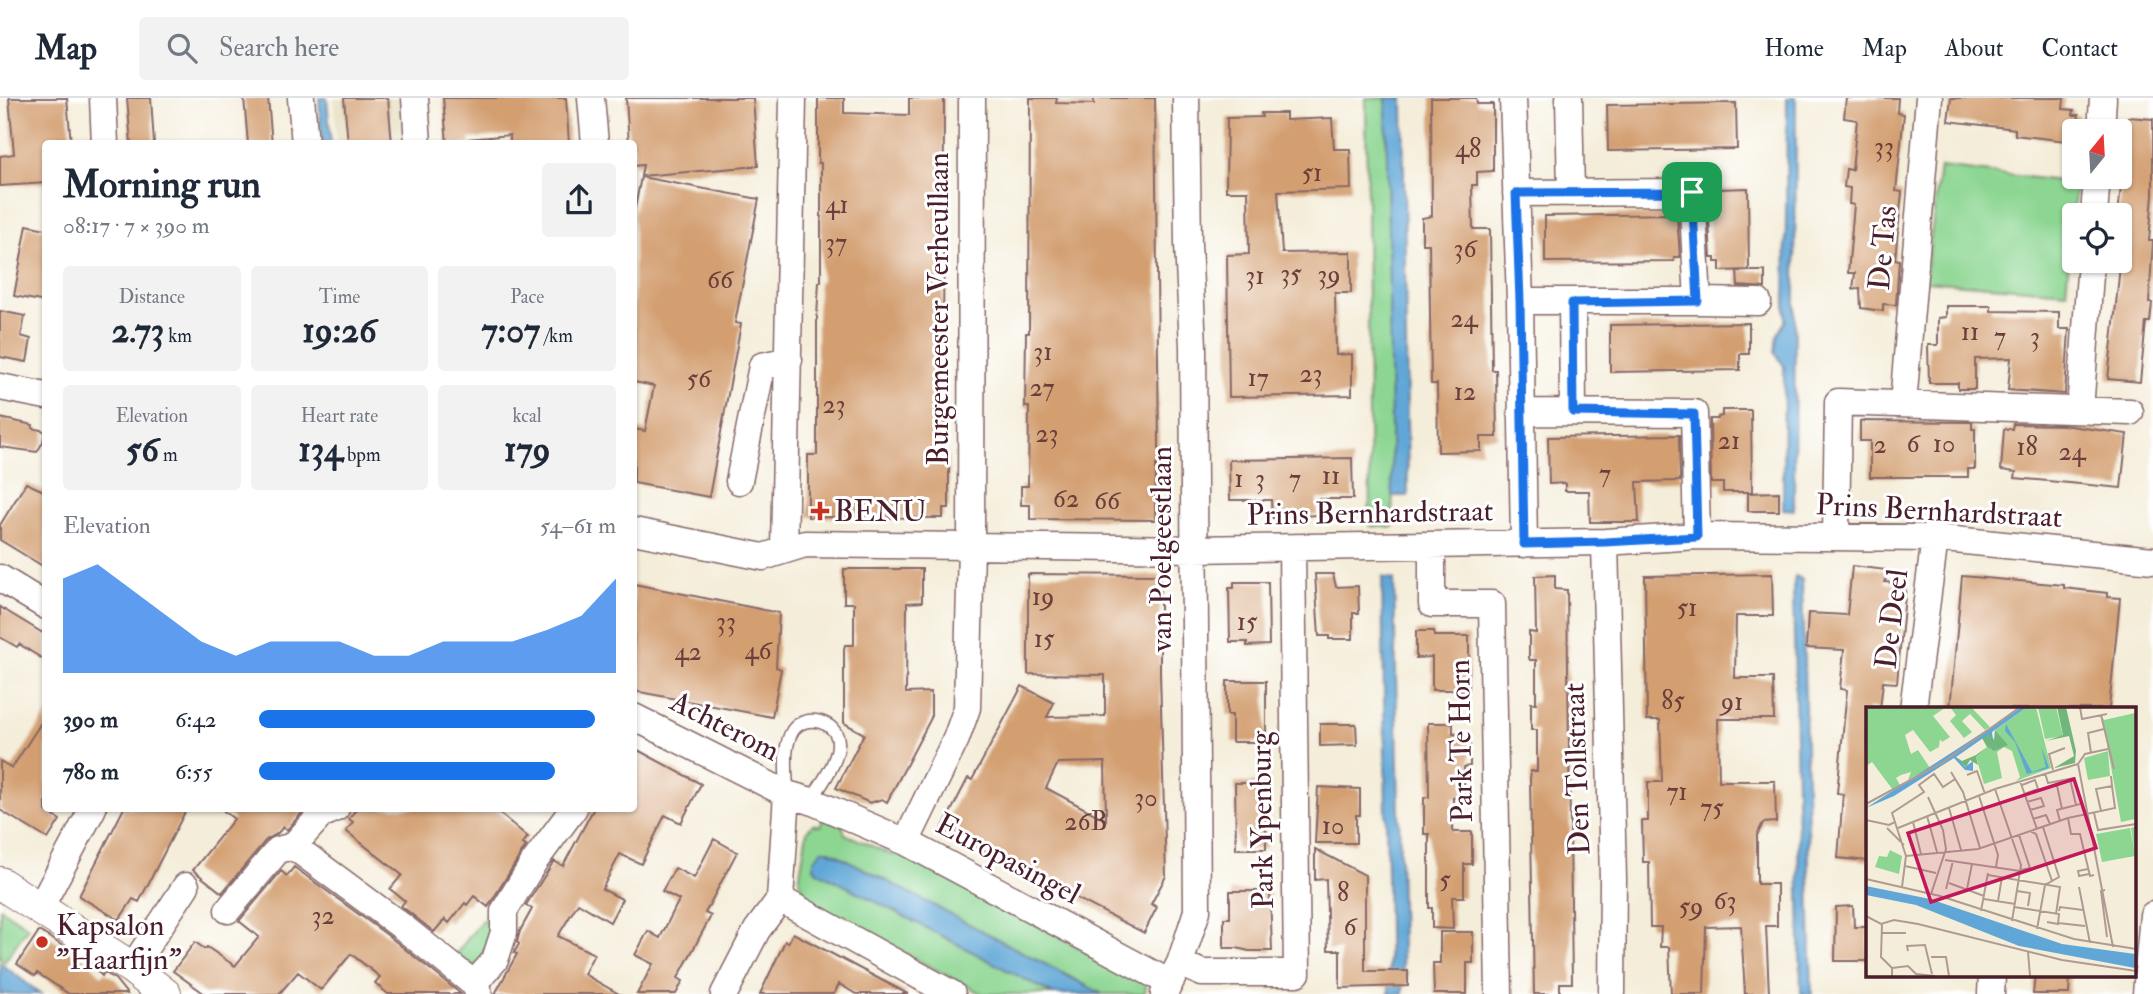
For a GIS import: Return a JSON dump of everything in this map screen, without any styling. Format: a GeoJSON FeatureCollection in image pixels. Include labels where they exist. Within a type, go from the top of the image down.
{"type":"FeatureCollection","features":[{"type":"Feature","properties":{"kind":"street"},"geometry":{"type":"LineString","coordinates":[[103,98],[105,140]]}},
{"type":"Feature","properties":{"kind":"street"},"geometry":{"type":"LineString","coordinates":[[301,98],[305,140]]}},
{"type":"Feature","properties":{"kind":"street"},"geometry":{"type":"LineString","coordinates":[[415,98],[418,140]]}},
{"type":"Feature","properties":{"kind":"street"},"geometry":{"type":"LineString","coordinates":[[591,98],[595,140]]}},
{"type":"Feature","properties":{"kind":"street"},"geometry":{"type":"LineString","coordinates":[[784,550],[793,98]]}},
{"type":"Feature","properties":{"kind":"street","name":"Burgemeester Verheullaan"},"geometry":{"type":"LineString","coordinates":[[906,842],[956,739],[967,708],[971,547],[972,98]]}},
{"type":"Feature","properties":{"kind":"street","name":"van Poelgeestlaan"},"geometry":{"type":"LineString","coordinates":[[1171,980],[1197,911],[1193,346],[1188,244],[1186,98]]}},
{"type":"Feature","properties":{"kind":"street"},"geometry":{"type":"LineString","coordinates":[[1513,98],[1524,544]]}},
{"type":"Feature","properties":{"kind":"street"},"geometry":{"type":"LineString","coordinates":[[1569,98],[1571,193]]}},
{"type":"Feature","properties":{"kind":"street","name":"De Tas"},"geometry":{"type":"LineString","coordinates":[[1903,404],[1929,98]]}},
{"type":"Feature","properties":{"kind":"street"},"geometry":{"type":"LineString","coordinates":[[2102,119],[2103,98]]}},
{"type":"Feature","properties":{"kind":"street"},"geometry":{"type":"LineString","coordinates":[[1516,193],[1692,192],[1698,301]]}},
{"type":"Feature","properties":{"kind":"street"},"geometry":{"type":"LineString","coordinates":[[2080,410],[2090,273]]}},
{"type":"Feature","properties":{"kind":"street"},"geometry":{"type":"LineString","coordinates":[[1520,301],[1758,302]]}},
{"type":"Feature","properties":{"kind":"street"},"geometry":{"type":"LineString","coordinates":[[1572,303],[1573,412]]}},
{"type":"Feature","properties":{"kind":"street"},"geometry":{"type":"LineString","coordinates":[[740,481],[762,366],[789,360]]}},
{"type":"Feature","properties":{"kind":"street"},"geometry":{"type":"LineString","coordinates":[[0,387],[42,395]]}},
{"type":"Feature","properties":{"kind":"street"},"geometry":{"type":"LineString","coordinates":[[1836,537],[1838,402],[2130,412]]}},
{"type":"Feature","properties":{"kind":"street"},"geometry":{"type":"LineString","coordinates":[[1521,412],[1694,414],[1697,537]]}},
{"type":"Feature","properties":{"kind":"street","name":"Prins Bernhardstraat"},"geometry":{"type":"LineString","coordinates":[[637,532],[763,557],[805,544],[1194,549],[1524,544],[1697,537],[1836,537],[1935,538],[2153,560]]}},
{"type":"Feature","properties":{"kind":"street","name":"De Deel"},"geometry":{"type":"LineString","coordinates":[[1913,707],[1935,538]]}},
{"type":"Feature","properties":{"kind":"street","name":"Den Tollstraat"},"geometry":{"type":"LineString","coordinates":[[1605,542],[1613,878],[1612,994]]}},
{"type":"Feature","properties":{"kind":"street","name":"Park Te Horn"},"geometry":{"type":"LineString","coordinates":[[1432,546],[1432,604],[1492,604],[1499,994]]}},
{"type":"Feature","properties":{"kind":"street","name":"Park Ypenburg"},"geometry":{"type":"LineString","coordinates":[[1171,980],[1202,973],[1297,973],[1292,548]]}},
{"type":"Feature","properties":{"kind":"street"},"geometry":{"type":"LineString","coordinates":[[0,578],[42,604]]}},
{"type":"Feature","properties":{"kind":"street","name":"Achterom"},"geometry":{"type":"LineString","coordinates":[[637,718],[799,798]]}},
{"type":"Feature","properties":{"kind":"street"},"geometry":{"type":"LineString","coordinates":[[724,994],[757,930],[780,898],[799,798]]}},
{"type":"Feature","properties":{"kind":"street","name":"Europasingel"},"geometry":{"type":"LineString","coordinates":[[799,798],[906,842],[1171,980]]}},
{"type":"Feature","properties":{"kind":"street"},"geometry":{"type":"LineString","coordinates":[[40,908],[91,812]]}},
{"type":"Feature","properties":{"kind":"street"},"geometry":{"type":"LineString","coordinates":[[228,910],[278,850],[293,846],[321,815],[327,812]]}},
{"type":"Feature","properties":{"kind":"street"},"geometry":{"type":"LineString","coordinates":[[293,846],[400,925],[477,989],[495,960],[504,932],[504,911],[565,812]]}},
{"type":"Feature","properties":{"kind":"street"},"geometry":{"type":"LineString","coordinates":[[0,883],[132,968],[165,994]]}},
{"type":"Feature","properties":{"kind":"street"},"geometry":{"type":"LineString","coordinates":[[132,968],[186,886]]}},
{"type":"Feature","properties":{"kind":"street"},"geometry":{"type":"LineString","coordinates":[[780,898],[938,991]]}},
{"type":"Feature","properties":{"kind":"street"},"geometry":{"type":"LineString","coordinates":[[2146,994],[2153,915]]}},
{"type":"Feature","properties":{"kind":"street"},"geometry":{"type":"LineString","coordinates":[[1991,994],[1992,976]]}},
{"type":"Feature","properties":{"kind":"lane"},"geometry":{"type":"LineString","coordinates":[[808,720],[822,722],[832,728],[838,740],[837,754],[799,798],[788,743],[794,728],[808,720]]}},
{"type":"Feature","properties":{"kind":"shaded area"},"geometry":{"type":"Polygon","coordinates":[[[334,98],[402,98],[406,140],[336,140],[334,98]]]}},
{"type":"Feature","properties":{"kind":"green space"},"geometry":{"type":"Polygon","coordinates":[[[1366,98],[1386,98],[1393,527],[1370,526],[1366,98]]]}},
{"type":"Feature","properties":{"kind":"green space"},"geometry":{"type":"Polygon","coordinates":[[[1940,167],[2062,181],[2062,189],[2075,189],[2074,203],[2062,203],[2062,273],[2068,273],[2066,292],[1925,281],[1940,167]]]}},
{"type":"Feature","properties":{"kind":"green space"},"geometry":{"type":"Polygon","coordinates":[[[824,817],[842,825],[845,834],[892,855],[900,852],[1145,982],[1144,994],[1102,994],[828,850],[814,860],[817,871],[1053,994],[982,994],[803,900],[806,894],[799,881],[807,831],[813,824],[820,826],[824,817]]]}},
{"type":"Feature","properties":{"kind":"green space"},"geometry":{"type":"Polygon","coordinates":[[[0,908],[28,927],[4,962],[0,959],[0,908]]]}},
{"type":"Feature","properties":{"kind":"green space"},"geometry":{"type":"Polygon","coordinates":[[[488,919],[491,922],[487,970],[470,964],[456,954],[482,920],[488,919]]]}},
{"type":"Feature","properties":{"kind":"water"},"geometry":{"type":"Polygon","coordinates":[[[319,98],[327,98],[331,140],[322,140],[319,98]]]}},
{"type":"Feature","properties":{"kind":"water"},"geometry":{"type":"Polygon","coordinates":[[[1386,98],[1403,98],[1408,496],[1392,496],[1386,98]]]}},
{"type":"Feature","properties":{"kind":"water"},"geometry":{"type":"Polygon","coordinates":[[[1787,98],[1796,98],[1794,510],[1783,509],[1784,366],[1775,353],[1777,336],[1785,321],[1787,98]]]}},
{"type":"Feature","properties":{"kind":"water"},"geometry":{"type":"Polygon","coordinates":[[[1795,576],[1802,579],[1812,994],[1801,994],[1793,589],[1795,576]]]}},
{"type":"Feature","properties":{"kind":"water"},"geometry":{"type":"Polygon","coordinates":[[[1382,577],[1394,580],[1403,994],[1389,994],[1382,577]]]}},
{"type":"Feature","properties":{"kind":"water"},"geometry":{"type":"Polygon","coordinates":[[[822,850],[828,850],[1102,994],[1053,994],[817,871],[814,860],[822,850]]]}},
{"type":"Feature","properties":{"kind":"water"},"geometry":{"type":"Polygon","coordinates":[[[0,963],[41,994],[0,994],[0,963]]]}},
{"type":"Feature","properties":{"kind":"building"},"geometry":{"type":"Polygon","coordinates":[[[9,98],[67,98],[71,140],[42,140],[42,183],[0,186],[0,156],[14,154],[9,98]]]}},
{"type":"Feature","properties":{"kind":"building"},"geometry":{"type":"Polygon","coordinates":[[[127,98],[151,98],[154,140],[131,140],[127,98]]]}},
{"type":"Feature","properties":{"kind":"building"},"geometry":{"type":"Polygon","coordinates":[[[244,98],[268,98],[272,140],[248,140],[244,98]]]}},
{"type":"Feature","properties":{"kind":"building"},"geometry":{"type":"Polygon","coordinates":[[[344,98],[388,98],[392,140],[348,140],[344,98]]]}},
{"type":"Feature","properties":{"kind":"building"},"geometry":{"type":"Polygon","coordinates":[[[443,98],[566,98],[569,140],[510,140],[510,135],[447,140],[443,98]]]}},
{"type":"Feature","properties":{"kind":"building"},"geometry":{"type":"Polygon","coordinates":[[[626,98],[753,98],[758,166],[641,176],[643,165],[637,166],[637,140],[629,140],[626,98]]]}},
{"type":"Feature","properties":{"kind":"building"},"geometry":{"type":"Polygon","coordinates":[[[818,98],[844,98],[844,113],[909,115],[909,98],[944,98],[943,386],[945,456],[949,456],[949,508],[943,508],[943,518],[808,517],[808,455],[817,455],[817,317],[821,282],[818,98]]]}},
{"type":"Feature","properties":{"kind":"building"},"geometry":{"type":"Polygon","coordinates":[[[1030,98],[1057,98],[1056,103],[1094,104],[1094,98],[1155,98],[1159,465],[1156,465],[1155,520],[1030,519],[1030,505],[1021,505],[1021,486],[1028,486],[1029,407],[1025,407],[1026,333],[1029,333],[1030,98]]]}},
{"type":"Feature","properties":{"kind":"building"},"geometry":{"type":"Polygon","coordinates":[[[1431,98],[1476,98],[1477,104],[1493,104],[1493,171],[1477,172],[1477,185],[1472,185],[1473,229],[1490,229],[1492,370],[1496,370],[1497,437],[1481,437],[1481,451],[1438,452],[1437,384],[1431,384],[1429,244],[1422,244],[1422,218],[1432,216],[1431,98]]]}},
{"type":"Feature","properties":{"kind":"building"},"geometry":{"type":"Polygon","coordinates":[[[1846,98],[1898,98],[1897,113],[1904,114],[1896,191],[1902,192],[1895,259],[1899,260],[1896,305],[1883,304],[1883,311],[1861,308],[1860,289],[1853,289],[1855,273],[1848,273],[1854,205],[1849,204],[1850,188],[1844,187],[1846,169],[1852,170],[1857,120],[1844,118],[1846,98]]]}},
{"type":"Feature","properties":{"kind":"building"},"geometry":{"type":"Polygon","coordinates":[[[1951,98],[2064,98],[2063,109],[2074,110],[2073,115],[2079,115],[2078,119],[2062,119],[2062,141],[2015,135],[2015,129],[1948,121],[1951,98]]]}},
{"type":"Feature","properties":{"kind":"building"},"geometry":{"type":"Polygon","coordinates":[[[1736,103],[1737,149],[1608,151],[1607,105],[1736,103]]]}},
{"type":"Feature","properties":{"kind":"building"},"geometry":{"type":"Polygon","coordinates":[[[1261,113],[1286,113],[1286,120],[1332,118],[1334,149],[1350,149],[1351,189],[1278,191],[1282,253],[1351,252],[1351,293],[1335,293],[1336,355],[1352,354],[1352,395],[1229,397],[1227,255],[1249,254],[1248,191],[1226,191],[1227,118],[1262,117],[1261,113]]]}},
{"type":"Feature","properties":{"kind":"building"},"geometry":{"type":"Polygon","coordinates":[[[2128,117],[2153,119],[2153,195],[2149,241],[2153,241],[2149,303],[2152,303],[2150,322],[2146,322],[2140,382],[2108,379],[2119,273],[2132,273],[2132,203],[2119,203],[2121,189],[2132,189],[2132,119],[2128,117]]]}},
{"type":"Feature","properties":{"kind":"building"},"geometry":{"type":"Polygon","coordinates":[[[641,177],[759,199],[735,323],[741,324],[709,497],[637,484],[637,430],[645,431],[654,386],[637,383],[637,198],[641,177]]]}},
{"type":"Feature","properties":{"kind":"building"},"geometry":{"type":"Polygon","coordinates":[[[1748,188],[1749,270],[1720,271],[1720,262],[1711,258],[1708,202],[1715,202],[1715,198],[1719,198],[1719,189],[1748,188]]]}},
{"type":"Feature","properties":{"kind":"building"},"geometry":{"type":"Polygon","coordinates":[[[1677,214],[1680,257],[1674,257],[1674,261],[1545,262],[1545,216],[1677,214]]]}},
{"type":"Feature","properties":{"kind":"building"},"geometry":{"type":"Polygon","coordinates":[[[27,225],[42,228],[42,301],[14,296],[27,225]]]}},
{"type":"Feature","properties":{"kind":"building"},"geometry":{"type":"Polygon","coordinates":[[[1737,271],[1765,271],[1765,288],[1738,286],[1737,271]]]}},
{"type":"Feature","properties":{"kind":"building"},"geometry":{"type":"Polygon","coordinates":[[[1946,306],[1991,306],[1991,311],[2059,312],[2059,329],[2069,329],[2065,394],[2008,390],[2011,358],[1975,359],[1975,389],[1958,389],[1958,383],[1929,383],[1928,345],[1938,345],[1938,318],[1946,317],[1946,306]]]}},
{"type":"Feature","properties":{"kind":"building"},"geometry":{"type":"Polygon","coordinates":[[[0,311],[25,316],[21,336],[31,339],[27,362],[0,357],[0,311]]]}},
{"type":"Feature","properties":{"kind":"building"},"geometry":{"type":"Polygon","coordinates":[[[1749,323],[1749,354],[1740,354],[1740,370],[1610,372],[1610,325],[1749,323]]]}},
{"type":"Feature","properties":{"kind":"building"},"geometry":{"type":"Polygon","coordinates":[[[1722,410],[1751,410],[1752,492],[1723,492],[1723,483],[1711,483],[1710,419],[1722,416],[1722,410]]]}},
{"type":"Feature","properties":{"kind":"building"},"geometry":{"type":"Polygon","coordinates":[[[0,418],[33,425],[32,428],[42,430],[42,444],[37,452],[0,447],[0,418]]]}},
{"type":"Feature","properties":{"kind":"building"},"geometry":{"type":"Polygon","coordinates":[[[1860,421],[1972,422],[1972,429],[1975,429],[1975,469],[1968,469],[1968,477],[1870,477],[1870,441],[1860,441],[1860,421]]]}},
{"type":"Feature","properties":{"kind":"building"},"geometry":{"type":"Polygon","coordinates":[[[2013,424],[2063,425],[2127,434],[2121,488],[2015,478],[2016,472],[2001,470],[2004,429],[2012,429],[2013,424]]]}},
{"type":"Feature","properties":{"kind":"building"},"geometry":{"type":"Polygon","coordinates":[[[1679,435],[1680,481],[1637,482],[1639,522],[1590,522],[1589,491],[1565,491],[1565,483],[1549,484],[1548,437],[1679,435]]]}},
{"type":"Feature","properties":{"kind":"building"},"geometry":{"type":"Polygon","coordinates":[[[1352,458],[1353,499],[1317,499],[1317,515],[1272,518],[1271,500],[1230,500],[1229,460],[1352,458]]]}},
{"type":"Feature","properties":{"kind":"building"},"geometry":{"type":"Polygon","coordinates":[[[26,483],[42,490],[42,566],[0,540],[0,525],[26,483]]]}},
{"type":"Feature","properties":{"kind":"building"},"geometry":{"type":"Polygon","coordinates":[[[1779,492],[1779,511],[1748,511],[1748,493],[1779,492]]]}},
{"type":"Feature","properties":{"kind":"building"},"geometry":{"type":"Polygon","coordinates":[[[1852,566],[1887,570],[1885,582],[1906,584],[1897,683],[1883,682],[1880,707],[1866,707],[1866,861],[1838,858],[1843,794],[1837,793],[1847,690],[1840,689],[1844,650],[1806,648],[1808,613],[1847,615],[1852,566]]]}},
{"type":"Feature","properties":{"kind":"building"},"geometry":{"type":"Polygon","coordinates":[[[844,569],[922,569],[922,602],[907,603],[906,693],[931,692],[931,718],[887,802],[882,799],[870,803],[836,788],[864,734],[844,723],[844,649],[845,645],[854,645],[854,603],[844,603],[844,569]]]}},
{"type":"Feature","properties":{"kind":"building"},"geometry":{"type":"Polygon","coordinates":[[[1028,574],[1160,575],[1166,876],[1151,904],[1157,907],[1144,933],[942,829],[968,778],[972,780],[1022,686],[1054,703],[1047,717],[1105,716],[1105,675],[1028,674],[1028,574]],[[1105,762],[1058,763],[1046,788],[1106,820],[1105,762]]]}},
{"type":"Feature","properties":{"kind":"building"},"geometry":{"type":"Polygon","coordinates":[[[1315,574],[1333,574],[1336,587],[1358,586],[1359,613],[1353,613],[1353,639],[1329,639],[1329,636],[1319,636],[1315,574]]]}},
{"type":"Feature","properties":{"kind":"building"},"geometry":{"type":"Polygon","coordinates":[[[1772,574],[1773,616],[1736,616],[1735,678],[1773,678],[1774,719],[1718,719],[1719,781],[1775,781],[1776,822],[1763,823],[1757,835],[1757,884],[1777,884],[1777,926],[1766,926],[1769,994],[1745,994],[1741,926],[1706,927],[1704,994],[1671,994],[1669,947],[1660,947],[1661,927],[1650,927],[1649,862],[1643,862],[1642,821],[1648,821],[1648,782],[1662,782],[1660,720],[1647,720],[1645,576],[1772,574]]]}},
{"type":"Feature","properties":{"kind":"building"},"geometry":{"type":"Polygon","coordinates":[[[1555,575],[1555,589],[1567,590],[1572,983],[1560,983],[1560,994],[1534,994],[1530,779],[1531,771],[1537,771],[1537,730],[1531,730],[1531,703],[1536,703],[1536,660],[1529,658],[1529,632],[1536,633],[1535,576],[1555,575]]]}},
{"type":"Feature","properties":{"kind":"building"},"geometry":{"type":"Polygon","coordinates":[[[1962,576],[2064,585],[2064,588],[2107,593],[2107,597],[2120,598],[2109,707],[1950,707],[1962,576]]]}},
{"type":"Feature","properties":{"kind":"building"},"geometry":{"type":"Polygon","coordinates":[[[1234,582],[1268,582],[1269,645],[1247,646],[1247,642],[1230,642],[1229,588],[1234,588],[1234,582]]]}},
{"type":"Feature","properties":{"kind":"building"},"geometry":{"type":"Polygon","coordinates":[[[637,585],[779,613],[776,667],[781,669],[772,717],[637,692],[637,585]]]}},
{"type":"Feature","properties":{"kind":"building"},"geometry":{"type":"Polygon","coordinates":[[[0,607],[42,633],[42,658],[19,644],[17,647],[0,637],[0,607]]]}},
{"type":"Feature","properties":{"kind":"building"},"geometry":{"type":"Polygon","coordinates":[[[1416,631],[1434,631],[1434,636],[1469,636],[1469,690],[1432,690],[1432,657],[1416,658],[1416,631]]]}},
{"type":"Feature","properties":{"kind":"building"},"geometry":{"type":"Polygon","coordinates":[[[1227,681],[1266,681],[1266,742],[1232,742],[1232,715],[1227,715],[1227,681]]]}},
{"type":"Feature","properties":{"kind":"building"},"geometry":{"type":"Polygon","coordinates":[[[42,721],[42,812],[48,812],[60,820],[48,839],[0,810],[0,761],[12,768],[42,721]]]}},
{"type":"Feature","properties":{"kind":"building"},"geometry":{"type":"Polygon","coordinates":[[[1428,723],[1453,723],[1453,734],[1470,734],[1470,766],[1464,767],[1464,798],[1453,798],[1453,832],[1472,832],[1472,864],[1464,864],[1464,897],[1452,897],[1453,929],[1432,928],[1432,908],[1429,908],[1429,834],[1424,834],[1424,798],[1429,797],[1428,723]]]}},
{"type":"Feature","properties":{"kind":"building"},"geometry":{"type":"Polygon","coordinates":[[[1320,724],[1356,724],[1357,745],[1320,746],[1320,724]]]}},
{"type":"Feature","properties":{"kind":"building"},"geometry":{"type":"Polygon","coordinates":[[[637,750],[701,784],[681,823],[665,815],[641,864],[620,854],[602,889],[622,899],[610,922],[578,903],[558,936],[594,954],[584,974],[619,994],[495,994],[517,954],[514,953],[519,944],[517,942],[520,931],[532,909],[526,905],[554,861],[563,866],[592,812],[637,812],[637,750]]]}},
{"type":"Feature","properties":{"kind":"building"},"geometry":{"type":"Polygon","coordinates":[[[1235,783],[1266,783],[1266,849],[1236,849],[1235,783]]]}},
{"type":"Feature","properties":{"kind":"building"},"geometry":{"type":"Polygon","coordinates":[[[1318,787],[1360,789],[1356,843],[1315,843],[1318,787]]]}},
{"type":"Feature","properties":{"kind":"building"},"geometry":{"type":"Polygon","coordinates":[[[122,812],[185,812],[139,902],[133,899],[119,920],[79,896],[122,812]]]}},
{"type":"Feature","properties":{"kind":"building"},"geometry":{"type":"Polygon","coordinates":[[[225,812],[303,812],[287,830],[283,827],[266,840],[222,893],[193,870],[234,819],[225,812]]]}},
{"type":"Feature","properties":{"kind":"building"},"geometry":{"type":"Polygon","coordinates":[[[354,812],[498,812],[528,837],[522,844],[526,846],[488,907],[474,896],[449,923],[445,919],[434,932],[401,906],[405,901],[390,889],[402,875],[346,831],[353,822],[349,819],[354,812]]]}},
{"type":"Feature","properties":{"kind":"building"},"geometry":{"type":"Polygon","coordinates":[[[714,839],[737,852],[705,913],[711,916],[678,978],[683,981],[676,994],[637,994],[653,964],[635,955],[648,931],[660,938],[679,900],[662,891],[675,868],[694,878],[714,839]]]}},
{"type":"Feature","properties":{"kind":"building"},"geometry":{"type":"Polygon","coordinates":[[[1315,849],[1365,875],[1365,971],[1408,971],[1408,986],[1340,988],[1340,950],[1328,950],[1326,879],[1315,880],[1315,849]]]}},
{"type":"Feature","properties":{"kind":"building"},"geometry":{"type":"Polygon","coordinates":[[[294,867],[390,937],[461,994],[388,994],[375,983],[380,977],[351,954],[321,990],[298,972],[279,994],[205,994],[173,971],[195,942],[235,966],[259,937],[239,921],[281,871],[287,876],[294,867]]]}},
{"type":"Feature","properties":{"kind":"building"},"geometry":{"type":"Polygon","coordinates":[[[1230,891],[1270,891],[1272,951],[1224,948],[1224,918],[1230,918],[1230,891]]]}},
{"type":"Feature","properties":{"kind":"building"},"geometry":{"type":"Polygon","coordinates":[[[1853,906],[1854,927],[1866,927],[1866,961],[1835,961],[1836,907],[1853,906]]]}},
{"type":"Feature","properties":{"kind":"building"},"geometry":{"type":"Polygon","coordinates":[[[39,931],[90,963],[102,976],[104,972],[115,979],[127,994],[69,994],[37,973],[35,976],[17,964],[39,931]]]}},
{"type":"Feature","properties":{"kind":"building"},"geometry":{"type":"Polygon","coordinates":[[[1440,932],[1473,932],[1473,963],[1467,963],[1467,994],[1434,994],[1433,963],[1440,963],[1440,932]]]}},
{"type":"Feature","properties":{"kind":"building"},"geometry":{"type":"Polygon","coordinates":[[[793,933],[908,994],[856,994],[839,984],[834,994],[760,994],[785,941],[788,943],[793,933]]]}},
{"type":"Feature","properties":{"kind":"building"},"geometry":{"type":"Polygon","coordinates":[[[2035,976],[2070,976],[2069,994],[2033,994],[2035,976]]]}},
{"type":"Feature","properties":{"kind":"place","name":"BENU"},"geometry":{"type":"Point","coordinates":[820,511]}},
{"type":"Feature","properties":{"kind":"place","name":"Kapsalon \"Haarfijn\""},"geometry":{"type":"Point","coordinates":[42,942]}},
{"type":"Feature","properties":{"kind":"route"},"geometry":{"type":"LineString","coordinates":[[1692,192],[1698,301],[1572,303],[1573,412],[1694,414],[1697,537],[1524,544],[1516,193],[1692,192]]}}]}
